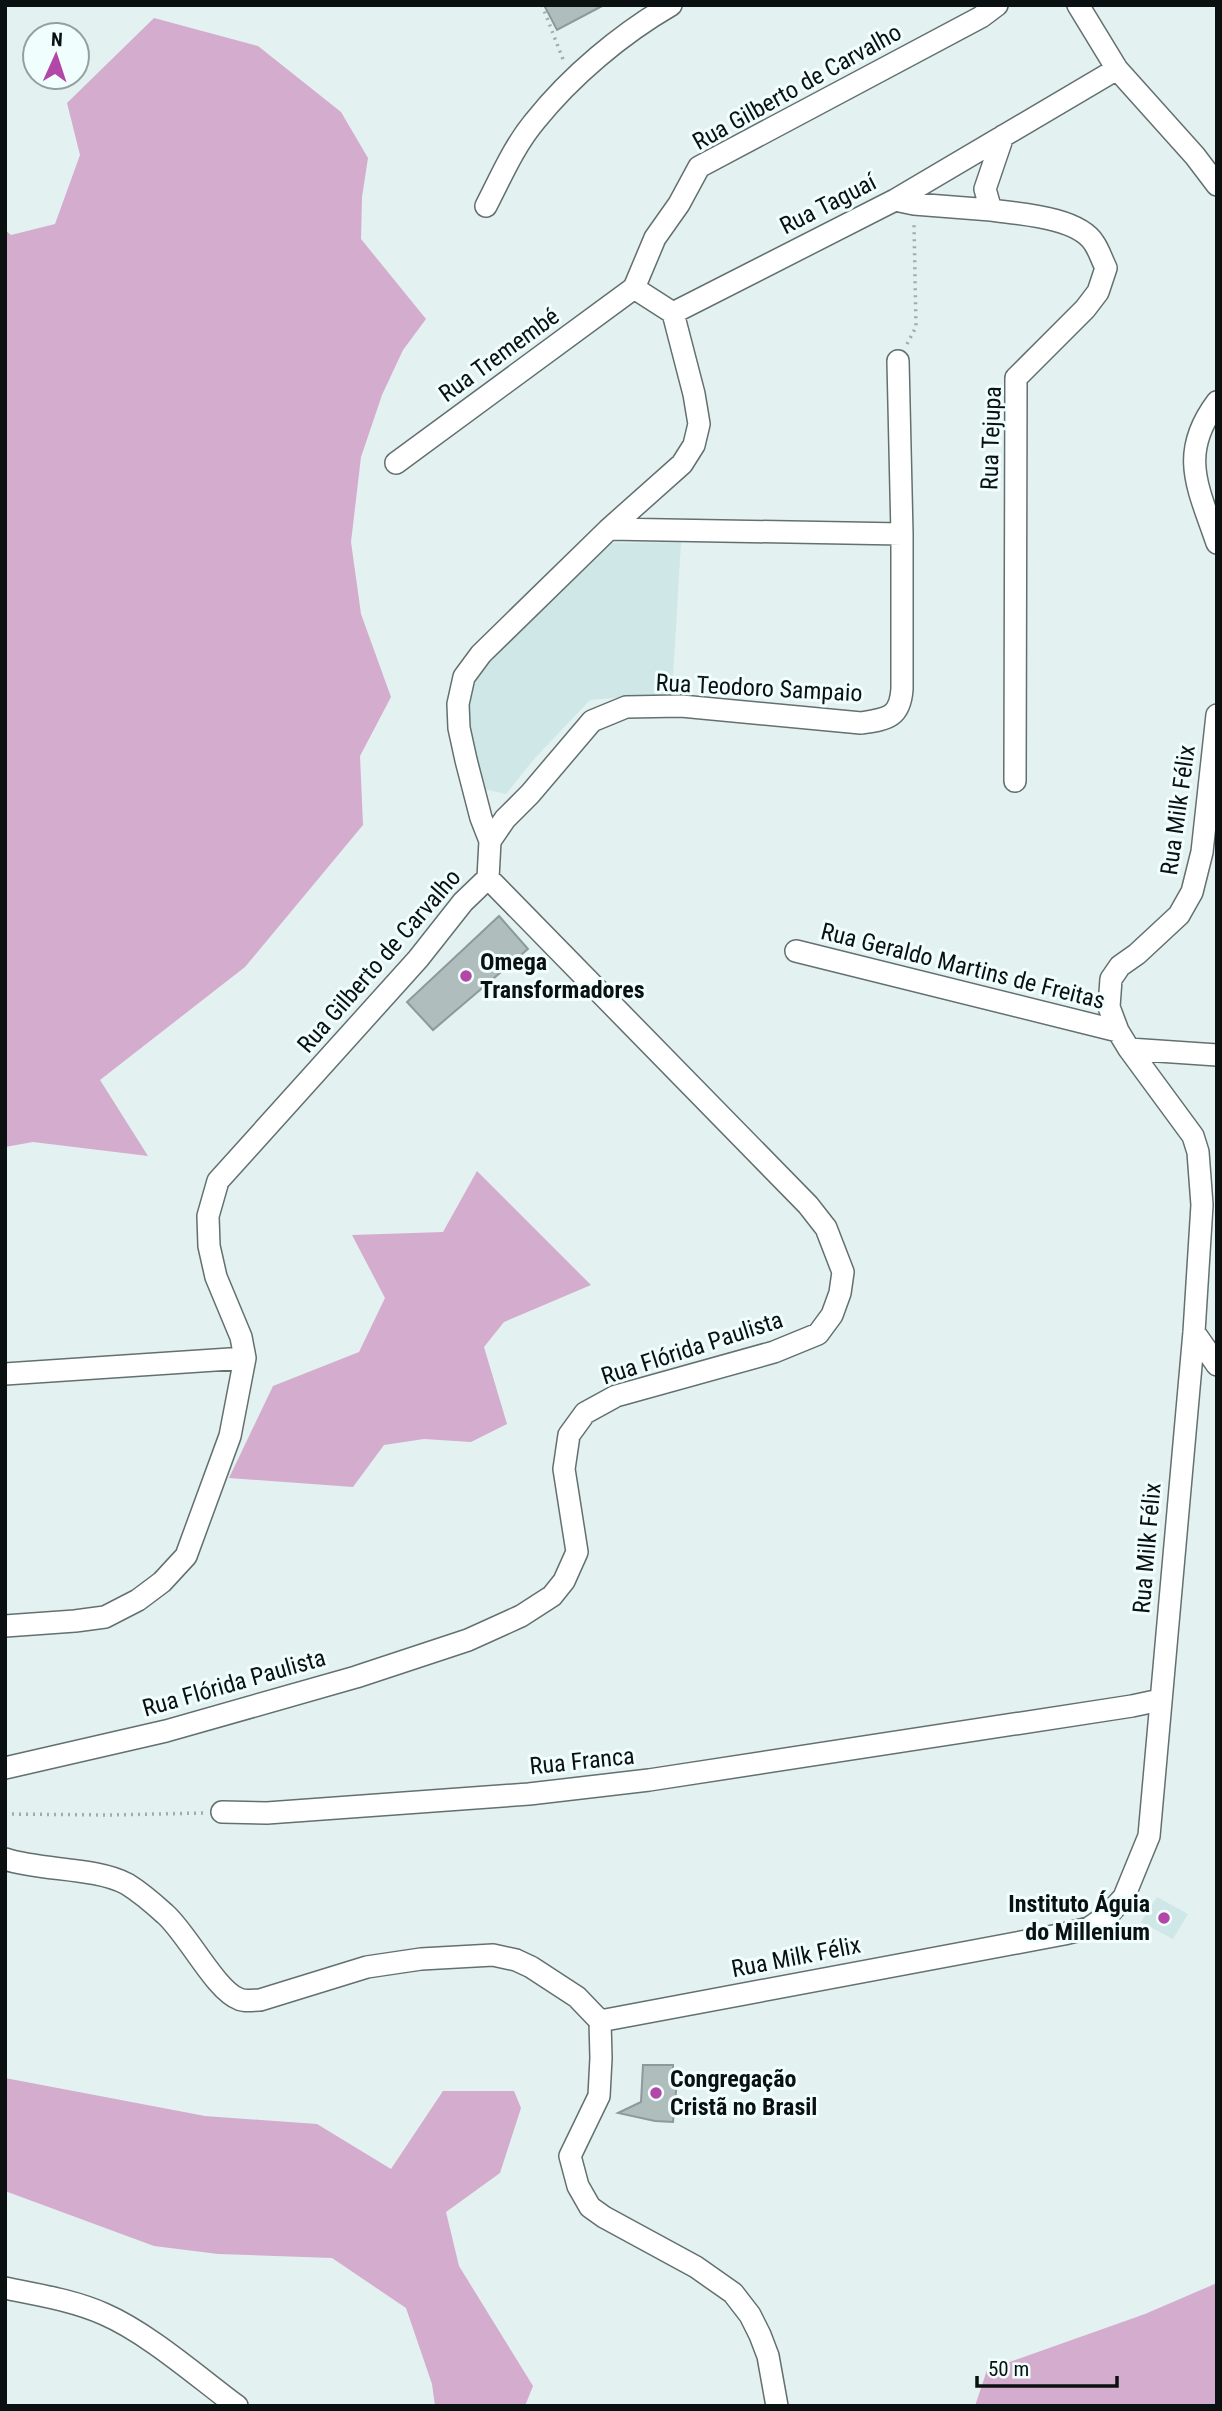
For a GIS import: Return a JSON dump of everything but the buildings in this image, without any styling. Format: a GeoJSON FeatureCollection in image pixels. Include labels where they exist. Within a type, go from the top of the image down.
{"type":"FeatureCollection","features":[{"type":"Feature","properties":{"kind":"street"},"geometry":{"type":"LineString","coordinates":[[486,205],[511,156],[534,121],[572,82],[649,18],[671,5]]}},
{"type":"Feature","properties":{"kind":"street"},"geometry":{"type":"LineString","coordinates":[[1078,5],[1116,69],[1217,184]]}},
{"type":"Feature","properties":{"kind":"street","name":"Rua Gilberto de Carvalho"},"geometry":{"type":"LineString","coordinates":[[634,288],[656,238],[699,167],[987,9]]}},
{"type":"Feature","properties":{"kind":"street"},"geometry":{"type":"LineString","coordinates":[[991,210],[985,189],[1003,136],[1116,69]]}},
{"type":"Feature","properties":{"kind":"street","name":"Rua Taguaí"},"geometry":{"type":"LineString","coordinates":[[673,313],[904,202],[1003,136]]}},
{"type":"Feature","properties":{"kind":"street","name":"Rua Tejupa"},"geometry":{"type":"LineString","coordinates":[[904,202],[991,210],[1066,223],[1093,240],[1106,268],[1098,292],[1085,309],[1016,378],[1015,780]]}},
{"type":"Feature","properties":{"kind":"street"},"geometry":{"type":"LineString","coordinates":[[634,288],[673,313]]}},
{"type":"Feature","properties":{"kind":"street","name":"Rua Tremembé"},"geometry":{"type":"LineString","coordinates":[[396,463],[634,288]]}},
{"type":"Feature","properties":{"kind":"street","name":"Rua Gilberto de Carvalho"},"geometry":{"type":"LineString","coordinates":[[5,1626],[75,1622],[106,1616],[138,1601],[186,1556],[230,1436],[245,1359],[241,1337],[216,1277],[209,1246],[208,1216],[218,1181],[418,959],[463,902],[488,878],[490,841],[481,818],[459,728],[458,704],[464,677],[481,654],[610,529],[682,464],[694,445],[699,424],[673,313]]}},
{"type":"Feature","properties":{"kind":"street","name":"Rua Teodoro Sampaio"},"geometry":{"type":"LineString","coordinates":[[490,841],[505,820],[592,721],[626,708],[681,706],[861,723],[884,719],[895,713],[901,703],[902,689],[898,361]]}},
{"type":"Feature","properties":{"kind":"street"},"geometry":{"type":"LineString","coordinates":[[1217,401],[1199,430],[1194,451],[1195,473],[1217,543]]}},
{"type":"Feature","properties":{"kind":"street"},"geometry":{"type":"LineString","coordinates":[[610,529],[902,534]]}},
{"type":"Feature","properties":{"kind":"street","name":"Rua Milk Félix"},"geometry":{"type":"LineString","coordinates":[[600,2021],[1089,1928],[1109,1914],[1124,1897],[1149,1836],[1155,1788],[1160,1700],[1194,1332],[1202,1205],[1198,1152],[1192,1136],[1123,1040],[1109,1007],[1111,979],[1120,966],[1179,915],[1192,892],[1202,852],[1217,715]]}},
{"type":"Feature","properties":{"kind":"street","name":"Rua Flórida Paulista"},"geometry":{"type":"LineString","coordinates":[[5,1769],[166,1731],[356,1677],[468,1640],[521,1616],[552,1596],[571,1568],[577,1552],[564,1469],[569,1435],[585,1413],[616,1396],[774,1352],[818,1334],[832,1315],[841,1293],[843,1272],[826,1228],[808,1205],[488,878]]}},
{"type":"Feature","properties":{"kind":"street","name":"Rua Geraldo Martins de Freitas"},"geometry":{"type":"LineString","coordinates":[[796,951],[1123,1040],[1217,1055]]}},
{"type":"Feature","properties":{"kind":"street"},"geometry":{"type":"LineString","coordinates":[[1194,1332],[1217,1365]]}},
{"type":"Feature","properties":{"kind":"street"},"geometry":{"type":"LineString","coordinates":[[5,1374],[245,1359]]}},
{"type":"Feature","properties":{"kind":"street","name":"Rua Franca"},"geometry":{"type":"LineString","coordinates":[[222,1812],[267,1813],[529,1794],[649,1780],[1160,1700]]}},
{"type":"Feature","properties":{"kind":"street"},"geometry":{"type":"LineString","coordinates":[[5,1859],[102,1876],[126,1884],[172,1920],[225,1989],[242,2000],[260,2000],[367,1967],[421,1959],[493,1955],[516,1959],[576,1997],[600,2021],[601,2058],[600,2096],[570,2156],[578,2186],[590,2207],[604,2217],[696,2267],[733,2293],[760,2334],[768,2356],[777,2406]]}},
{"type":"Feature","properties":{"kind":"street"},"geometry":{"type":"LineString","coordinates":[[5,2288],[77,2304],[128,2325],[237,2406]]}},
{"type":"Feature","properties":{"kind":"path"},"geometry":{"type":"LineString","coordinates":[[542,5],[572,82]]}},
{"type":"Feature","properties":{"kind":"path"},"geometry":{"type":"LineString","coordinates":[[898,361],[916,327],[904,202]]}},
{"type":"Feature","properties":{"kind":"path"},"geometry":{"type":"LineString","coordinates":[[5,1814],[222,1812]]}},
{"type":"Feature","properties":{"kind":"shaded area"},"geometry":{"type":"Polygon","coordinates":[[[154,18],[258,46],[341,112],[368,158],[362,197],[361,239],[426,319],[403,350],[382,395],[361,457],[351,542],[361,614],[391,697],[360,756],[363,825],[245,967],[100,1080],[148,1156],[33,1142],[5,1147],[5,230],[11,235],[55,224],[80,155],[67,103],[79,91],[91,91],[91,80],[154,18]]]}},
{"type":"Feature","properties":{"kind":"shaded area"},"geometry":{"type":"Polygon","coordinates":[[[681,542],[672,693],[590,700],[534,759],[506,794],[484,789],[467,739],[464,685],[600,543],[681,542]]]}},
{"type":"Feature","properties":{"kind":"shaded area"},"geometry":{"type":"Polygon","coordinates":[[[477,1171],[591,1285],[504,1322],[484,1347],[507,1424],[471,1442],[424,1439],[384,1445],[353,1487],[229,1478],[273,1386],[359,1352],[385,1298],[352,1235],[443,1232],[477,1171]]]}},
{"type":"Feature","properties":{"kind":"shaded area","name":"Instituto Águia do Millenium"},"geometry":{"type":"Polygon","coordinates":[[[1157,1897],[1188,1914],[1173,1939],[1141,1922],[1157,1897]]]}},
{"type":"Feature","properties":{"kind":"shaded area"},"geometry":{"type":"Polygon","coordinates":[[[5,2078],[205,2116],[317,2124],[391,2169],[443,2091],[514,2091],[521,2108],[500,2173],[446,2212],[459,2266],[533,2386],[525,2406],[435,2406],[432,2384],[406,2308],[332,2258],[218,2254],[154,2246],[5,2191],[5,2078]]]}},
{"type":"Feature","properties":{"kind":"shaded area"},"geometry":{"type":"Polygon","coordinates":[[[1217,2283],[1217,2406],[975,2406],[987,2370],[1145,2314],[1217,2283]]]}},
{"type":"Feature","properties":{"kind":"place","name":"Omega Transformadores"},"geometry":{"type":"Point","coordinates":[466,976]}},
{"type":"Feature","properties":{"kind":"place","name":"Instituto Águia do Millenium"},"geometry":{"type":"Point","coordinates":[1164,1918]}},
{"type":"Feature","properties":{"kind":"place","name":"Congregação Cristã no Brasil"},"geometry":{"type":"Point","coordinates":[656,2093]}}]}
